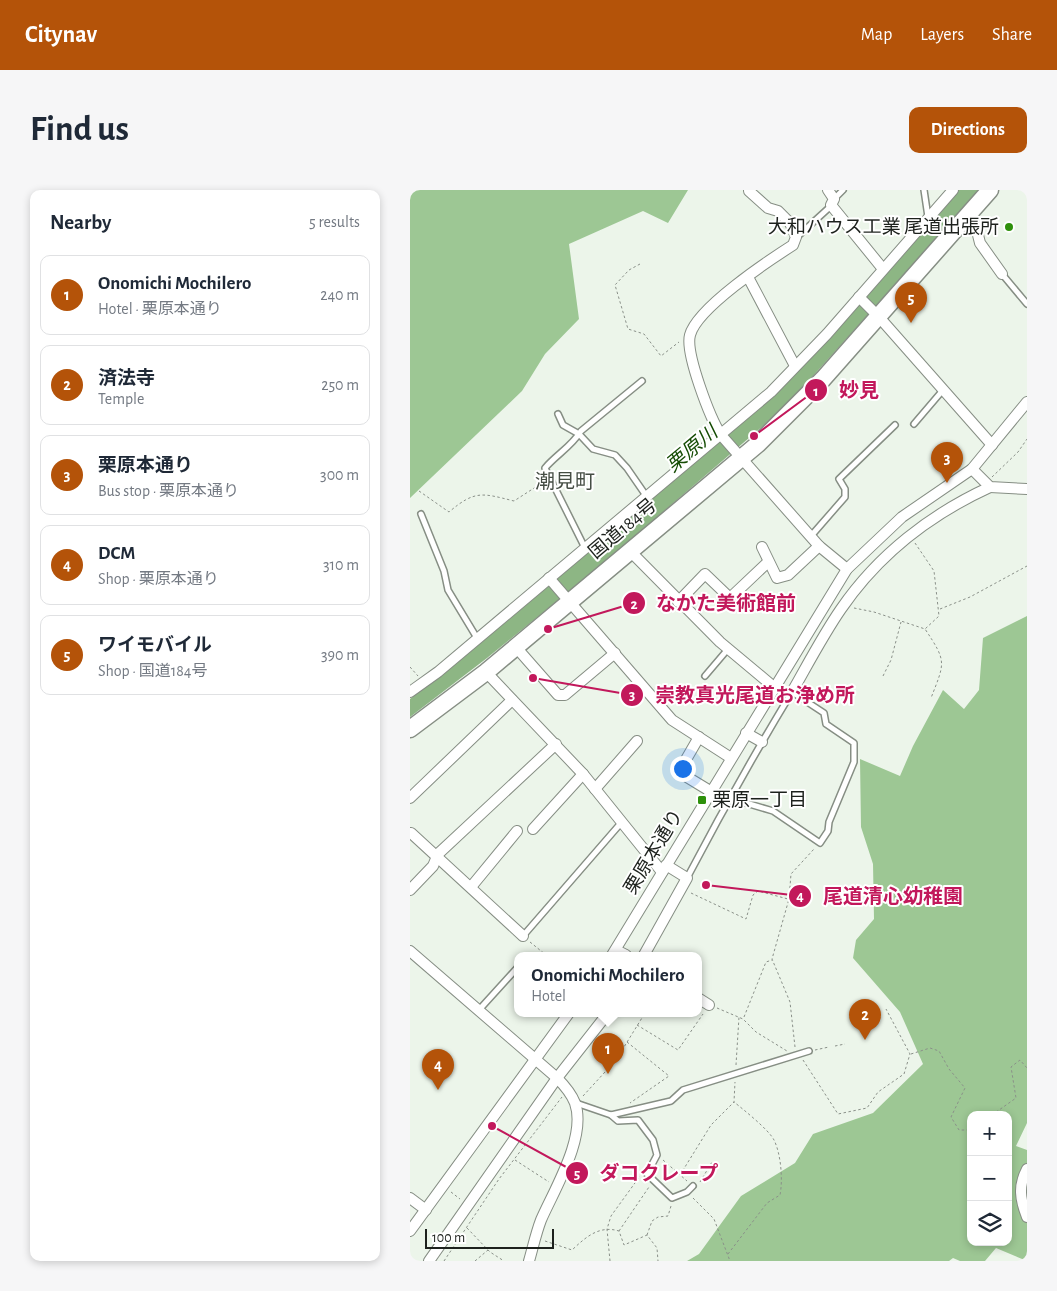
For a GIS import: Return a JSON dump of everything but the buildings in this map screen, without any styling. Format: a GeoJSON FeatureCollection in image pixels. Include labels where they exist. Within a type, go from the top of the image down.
{"type":"FeatureCollection","features":[{"type":"Feature","properties":{"kind":"highway","name":"国道184号"},"geometry":{"type":"LineString","coordinates":[[410,729],[486,672],[566,598],[629,550],[737,455],[758,444],[823,379],[876,314],[990,190]]}},
{"type":"Feature","properties":{"kind":"street"},"geometry":{"type":"LineString","coordinates":[[828,190],[832,202],[883,269]]}},
{"type":"Feature","properties":{"kind":"street"},"geometry":{"type":"LineString","coordinates":[[410,692],[551,580],[585,548],[723,437],[771,392],[860,299],[883,269],[953,190]]}},
{"type":"Feature","properties":{"kind":"street"},"geometry":{"type":"LineString","coordinates":[[749,191],[768,208],[778,211],[790,223],[796,237],[793,246],[713,303],[695,326],[689,347],[712,420],[723,437],[819,546],[847,569]]}},
{"type":"Feature","properties":{"kind":"street"},"geometry":{"type":"LineString","coordinates":[[968,215],[976,224],[980,242],[1002,274]]}},
{"type":"Feature","properties":{"kind":"street"},"geometry":{"type":"LineString","coordinates":[[748,277],[795,366]]}},
{"type":"Feature","properties":{"kind":"street"},"geometry":{"type":"LineString","coordinates":[[860,299],[876,314],[992,445]]}},
{"type":"Feature","properties":{"kind":"street","name":"栗原本通り"},"geometry":{"type":"LineString","coordinates":[[614,952],[710,791],[847,569],[902,517],[972,469],[1027,402]]}},
{"type":"Feature","properties":{"kind":"street"},"geometry":{"type":"LineString","coordinates":[[972,469],[988,485]]}},
{"type":"Feature","properties":{"kind":"street"},"geometry":{"type":"LineString","coordinates":[[792,692],[842,606],[863,580],[910,536],[936,515],[988,485],[1027,489]]}},
{"type":"Feature","properties":{"kind":"street"},"geometry":{"type":"LineString","coordinates":[[762,547],[777,578],[788,575],[819,546]]}},
{"type":"Feature","properties":{"kind":"street"},"geometry":{"type":"LineString","coordinates":[[629,550],[678,602],[728,649],[775,688]]}},
{"type":"Feature","properties":{"kind":"street"},"geometry":{"type":"LineString","coordinates":[[678,602],[705,574],[730,598],[768,562]]}},
{"type":"Feature","properties":{"kind":"street"},"geometry":{"type":"LineString","coordinates":[[551,580],[672,720],[731,758]]}},
{"type":"Feature","properties":{"kind":"street"},"geometry":{"type":"LineString","coordinates":[[515,646],[558,695],[566,695],[615,653]]}},
{"type":"Feature","properties":{"kind":"street"},"geometry":{"type":"LineString","coordinates":[[486,672],[584,774],[621,823],[664,868],[687,878],[646,952]]}},
{"type":"Feature","properties":{"kind":"street"},"geometry":{"type":"LineString","coordinates":[[410,798],[512,700]]}},
{"type":"Feature","properties":{"kind":"street"},"geometry":{"type":"LineString","coordinates":[[746,733],[762,742]]}},
{"type":"Feature","properties":{"kind":"street"},"geometry":{"type":"LineString","coordinates":[[699,737],[684,763],[687,777],[710,791]]}},
{"type":"Feature","properties":{"kind":"street"},"geometry":{"type":"LineString","coordinates":[[595,789],[637,741]]}},
{"type":"Feature","properties":{"kind":"street"},"geometry":{"type":"LineString","coordinates":[[410,890],[433,866],[437,858],[556,744]]}},
{"type":"Feature","properties":{"kind":"street"},"geometry":{"type":"LineString","coordinates":[[533,829],[584,774]]}},
{"type":"Feature","properties":{"kind":"street"},"geometry":{"type":"LineString","coordinates":[[471,887],[517,831]]}},
{"type":"Feature","properties":{"kind":"street"},"geometry":{"type":"LineString","coordinates":[[410,833],[523,936]]}},
{"type":"Feature","properties":{"kind":"street"},"geometry":{"type":"LineString","coordinates":[[410,951],[558,1078],[568,1089],[575,1103],[577,1123],[574,1144],[558,1188],[541,1221],[529,1261]]}},
{"type":"Feature","properties":{"kind":"street"},"geometry":{"type":"LineString","coordinates":[[702,1001],[709,1005]]}},
{"type":"Feature","properties":{"kind":"street"},"geometry":{"type":"LineString","coordinates":[[410,1231],[566,1017]]}},
{"type":"Feature","properties":{"kind":"street"},"geometry":{"type":"LineString","coordinates":[[429,1261],[558,1078],[605,1017]]}},
{"type":"Feature","properties":{"kind":"street"},"geometry":{"type":"LineString","coordinates":[[1027,1169],[1021,1180],[1020,1192],[1027,1217]]}},
{"type":"Feature","properties":{"kind":"street"},"geometry":{"type":"LineString","coordinates":[[410,1198],[426,1210]]}},
{"type":"Feature","properties":{"kind":"lane"},"geometry":{"type":"LineString","coordinates":[[796,237],[843,190]]}},
{"type":"Feature","properties":{"kind":"lane"},"geometry":{"type":"LineString","coordinates":[[924,190],[929,218]]}},
{"type":"Feature","properties":{"kind":"lane"},"geometry":{"type":"LineString","coordinates":[[1002,274],[1027,304]]}},
{"type":"Feature","properties":{"kind":"lane"},"geometry":{"type":"LineString","coordinates":[[585,548],[545,468],[579,434],[642,381]]}},
{"type":"Feature","properties":{"kind":"lane"},"geometry":{"type":"LineString","coordinates":[[914,424],[943,390]]}},
{"type":"Feature","properties":{"kind":"lane"},"geometry":{"type":"LineString","coordinates":[[558,414],[562,426],[579,434],[593,449],[615,455],[627,468],[647,497]]}},
{"type":"Feature","properties":{"kind":"lane"},"geometry":{"type":"LineString","coordinates":[[811,537],[845,497],[845,489],[839,479],[895,425]]}},
{"type":"Feature","properties":{"kind":"lane"},"geometry":{"type":"LineString","coordinates":[[421,514],[444,571],[448,590],[477,638]]}},
{"type":"Feature","properties":{"kind":"lane"},"geometry":{"type":"LineString","coordinates":[[705,676],[728,649]]}},
{"type":"Feature","properties":{"kind":"lane"},"geometry":{"type":"LineString","coordinates":[[687,878],[729,798],[792,692],[824,714],[826,724],[854,743],[854,762],[828,822],[828,831],[820,842],[773,811],[729,798]]}},
{"type":"Feature","properties":{"kind":"lane"},"geometry":{"type":"LineString","coordinates":[[523,936],[621,823]]}},
{"type":"Feature","properties":{"kind":"lane"},"geometry":{"type":"LineString","coordinates":[[478,1011],[514,971]]}},
{"type":"Feature","properties":{"kind":"lane"},"geometry":{"type":"LineString","coordinates":[[611,1116],[671,1101],[683,1090],[809,1052]]}},
{"type":"Feature","properties":{"kind":"lane"},"geometry":{"type":"LineString","coordinates":[[575,1103],[611,1116],[618,1121],[638,1120],[653,1140],[657,1155],[648,1174],[672,1198],[687,1192],[693,1186]]}},
{"type":"Feature","properties":{"kind":"path"},"geometry":{"type":"LineString","coordinates":[[640,264],[629,270],[615,285],[628,329],[644,334],[661,356],[678,342],[690,339]]}},
{"type":"Feature","properties":{"kind":"path"},"geometry":{"type":"LineString","coordinates":[[988,485],[1018,452],[1027,439]]}},
{"type":"Feature","properties":{"kind":"path"},"geometry":{"type":"LineString","coordinates":[[419,491],[449,512],[473,495],[484,494],[514,501],[550,478]]}},
{"type":"Feature","properties":{"kind":"path"},"geometry":{"type":"LineString","coordinates":[[910,536],[934,571],[940,616],[925,629]]}},
{"type":"Feature","properties":{"kind":"path"},"geometry":{"type":"LineString","coordinates":[[939,610],[970,597],[1027,566]]}},
{"type":"Feature","properties":{"kind":"path"},"geometry":{"type":"LineString","coordinates":[[842,606],[874,612],[925,629],[943,660],[943,668],[931,698]]}},
{"type":"Feature","properties":{"kind":"path"},"geometry":{"type":"LineString","coordinates":[[883,676],[891,660],[901,621]]}},
{"type":"Feature","properties":{"kind":"path"},"geometry":{"type":"LineString","coordinates":[[410,667],[424,682]]}},
{"type":"Feature","properties":{"kind":"path"},"geometry":{"type":"LineString","coordinates":[[796,1055],[790,1002],[772,959],[789,899],[791,874],[820,842]]}},
{"type":"Feature","properties":{"kind":"path"},"geometry":{"type":"LineString","coordinates":[[681,888],[746,919],[753,895],[758,891],[789,899]]}},
{"type":"Feature","properties":{"kind":"path"},"geometry":{"type":"LineString","coordinates":[[523,936],[542,952]]}},
{"type":"Feature","properties":{"kind":"path"},"geometry":{"type":"LineString","coordinates":[[743,1019],[766,962],[772,959]]}},
{"type":"Feature","properties":{"kind":"path"},"geometry":{"type":"LineString","coordinates":[[702,1015],[709,1005],[739,1017],[756,1032],[802,1058],[838,1114],[867,1108],[878,1092],[904,1074],[910,1054],[886,1009]]}},
{"type":"Feature","properties":{"kind":"path"},"geometry":{"type":"LineString","coordinates":[[575,1103],[616,1060],[642,1017]]}},
{"type":"Feature","properties":{"kind":"path"},"geometry":{"type":"LineString","coordinates":[[637,1025],[678,1050],[701,1017]]}},
{"type":"Feature","properties":{"kind":"path"},"geometry":{"type":"LineString","coordinates":[[680,1175],[712,1125],[734,1102],[739,1017]]}},
{"type":"Feature","properties":{"kind":"path"},"geometry":{"type":"LineString","coordinates":[[619,1114],[624,1107],[669,1076],[627,1042]]}},
{"type":"Feature","properties":{"kind":"path"},"geometry":{"type":"LineString","coordinates":[[835,1046],[844,1044]]}},
{"type":"Feature","properties":{"kind":"path"},"geometry":{"type":"LineString","coordinates":[[809,1052],[829,1047]]}},
{"type":"Feature","properties":{"kind":"path"},"geometry":{"type":"LineString","coordinates":[[910,1054],[930,1048],[939,1051],[949,1069],[965,1088],[951,1117],[959,1130],[967,1130]]}},
{"type":"Feature","properties":{"kind":"path"},"geometry":{"type":"LineString","coordinates":[[998,1111],[1016,1098],[1012,1067],[1020,1060],[1027,1068]]}},
{"type":"Feature","properties":{"kind":"path"},"geometry":{"type":"LineString","coordinates":[[444,1261],[514,1160],[568,1089]]}},
{"type":"Feature","properties":{"kind":"path"},"geometry":{"type":"LineString","coordinates":[[728,1254],[767,1204],[780,1195],[782,1187],[774,1139],[734,1102]]}},
{"type":"Feature","properties":{"kind":"path"},"geometry":{"type":"LineString","coordinates":[[657,1155],[693,1186],[701,1181],[712,1162]]}},
{"type":"Feature","properties":{"kind":"path"},"geometry":{"type":"LineString","coordinates":[[514,1160],[558,1188]]}},
{"type":"Feature","properties":{"kind":"path"},"geometry":{"type":"LineString","coordinates":[[610,1261],[607,1229],[611,1216],[640,1175],[648,1174]]}},
{"type":"Feature","properties":{"kind":"path"},"geometry":{"type":"LineString","coordinates":[[619,1231],[646,1189],[655,1182]]}},
{"type":"Feature","properties":{"kind":"path"},"geometry":{"type":"LineString","coordinates":[[443,1186],[468,1205],[478,1210]]}},
{"type":"Feature","properties":{"kind":"path"},"geometry":{"type":"LineString","coordinates":[[687,1192],[714,1219],[730,1261]]}},
{"type":"Feature","properties":{"kind":"path"},"geometry":{"type":"LineString","coordinates":[[647,1236],[652,1221],[658,1217],[668,1216],[672,1198]]}},
{"type":"Feature","properties":{"kind":"path"},"geometry":{"type":"LineString","coordinates":[[466,1228],[504,1261]]}},
{"type":"Feature","properties":{"kind":"path"},"geometry":{"type":"LineString","coordinates":[[535,1238],[572,1250],[590,1233],[607,1229],[619,1231]]}},
{"type":"Feature","properties":{"kind":"path"},"geometry":{"type":"LineString","coordinates":[[619,1231],[624,1245],[647,1236]]}},
{"type":"Feature","properties":{"kind":"path"},"geometry":{"type":"LineString","coordinates":[[647,1236],[657,1248],[658,1261]]}},
{"type":"Feature","properties":{"kind":"path"},"geometry":{"type":"LineString","coordinates":[[475,1261],[488,1249]]}},
{"type":"Feature","properties":{"kind":"shaded area"},"geometry":{"type":"Polygon","coordinates":[[[410,190],[688,190],[668,223],[643,211],[569,244],[579,319],[545,354],[522,391],[410,498],[410,190]]]}},
{"type":"Feature","properties":{"kind":"shaded area"},"geometry":{"type":"Polygon","coordinates":[[[958,190],[980,190],[786,406],[599,567],[487,658],[410,717],[410,699],[507,621],[761,406],[865,296],[958,190]]]}},
{"type":"Feature","properties":{"kind":"shaded area"},"geometry":{"type":"Polygon","coordinates":[[[1027,616],[1027,1123],[1016,1146],[1027,1150],[1027,1261],[996,1248],[985,1261],[960,1261],[953,1258],[949,1261],[687,1261],[699,1254],[741,1196],[795,1163],[813,1134],[873,1113],[923,1064],[900,1012],[853,958],[856,940],[874,919],[873,864],[861,827],[860,759],[900,776],[913,746],[943,690],[964,709],[979,690],[983,638],[1027,616]]]}},
{"type":"Feature","properties":{"kind":"place","name":"大和ハウス工業 尾道出張所"},"geometry":{"type":"Point","coordinates":[1009,227]}},
{"type":"Feature","properties":{"kind":"place","name":"ワイモバイル"},"geometry":{"type":"Point","coordinates":[911,323]}},
{"type":"Feature","properties":{"kind":"place","name":"妙見"},"geometry":{"type":"Point","coordinates":[754,436]}},
{"type":"Feature","properties":{"kind":"place","name":"栗原本通り"},"geometry":{"type":"Point","coordinates":[947,483]}},
{"type":"Feature","properties":{"kind":"place","name":"なかた美術館前"},"geometry":{"type":"Point","coordinates":[548,629]}},
{"type":"Feature","properties":{"kind":"place","name":"崇教真光尾道お浄め所"},"geometry":{"type":"Point","coordinates":[533,678]}},
{"type":"Feature","properties":{"kind":"place","name":"栗原一丁目"},"geometry":{"type":"Point","coordinates":[702,800]}},
{"type":"Feature","properties":{"kind":"place","name":"尾道清心幼稚園"},"geometry":{"type":"Point","coordinates":[706,885]}},
{"type":"Feature","properties":{"kind":"place","name":"済法寺"},"geometry":{"type":"Point","coordinates":[865,1040]}},
{"type":"Feature","properties":{"kind":"place","name":"Onomichi Mochilero"},"geometry":{"type":"Point","coordinates":[608,1074]}},
{"type":"Feature","properties":{"kind":"place","name":"DCM"},"geometry":{"type":"Point","coordinates":[438,1090]}},
{"type":"Feature","properties":{"kind":"place","name":"ダコクレープ"},"geometry":{"type":"Point","coordinates":[492,1126]}},
{"type":"Feature","properties":{"kind":"district","name":"潮見町"},"geometry":{"type":"Point","coordinates":[565,482]}},
{"type":"Feature","properties":{"kind":"water label","name":"栗原川"},"geometry":{"type":"Point","coordinates":[692,449]}}]}
